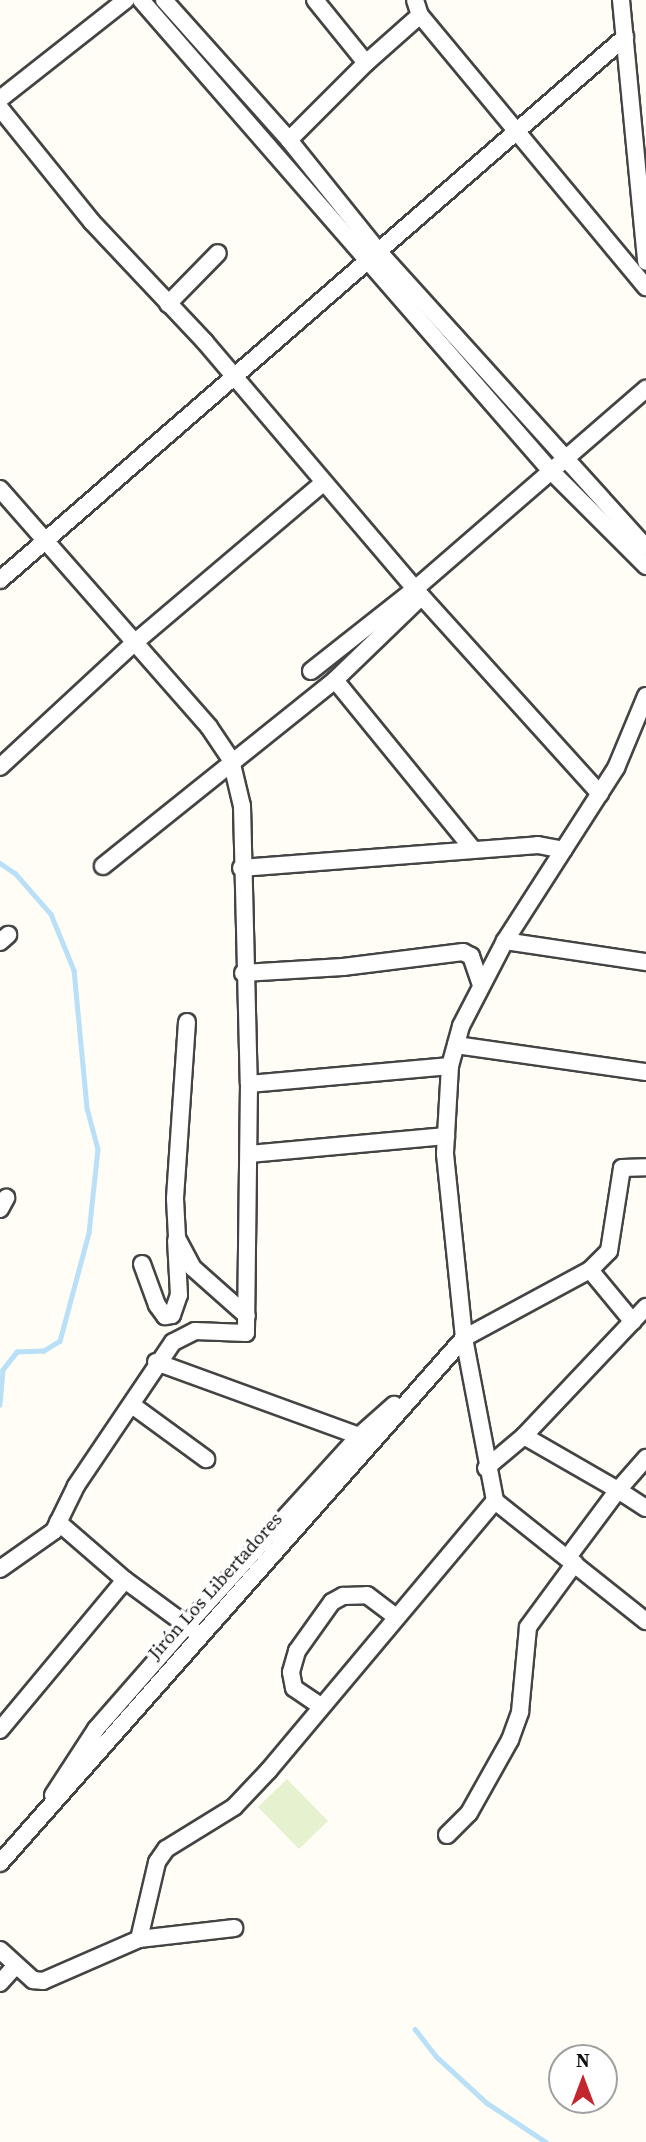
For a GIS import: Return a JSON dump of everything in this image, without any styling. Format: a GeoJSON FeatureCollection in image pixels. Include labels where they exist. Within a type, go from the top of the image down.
{"type":"FeatureCollection","features":[{"type":"Feature","properties":{"kind":"street"},"geometry":{"type":"LineString","coordinates":[[0,99],[126,0]]}},
{"type":"Feature","properties":{"kind":"street"},"geometry":{"type":"LineString","coordinates":[[142,0],[374,258],[528,417],[646,547]]}},
{"type":"Feature","properties":{"kind":"street"},"geometry":{"type":"LineString","coordinates":[[164,0],[289,141],[374,258],[514,429],[550,470],[646,566]]}},
{"type":"Feature","properties":{"kind":"street"},"geometry":{"type":"LineString","coordinates":[[314,0],[366,63]]}},
{"type":"Feature","properties":{"kind":"street"},"geometry":{"type":"LineString","coordinates":[[621,0],[646,262]]}},
{"type":"Feature","properties":{"kind":"street"},"geometry":{"type":"LineString","coordinates":[[289,141],[417,7],[646,287]]}},
{"type":"Feature","properties":{"kind":"street"},"geometry":{"type":"LineString","coordinates":[[0,580],[374,258],[625,37]]}},
{"type":"Feature","properties":{"kind":"street"},"geometry":{"type":"LineString","coordinates":[[0,108],[92,222],[168,303],[418,593],[600,794]]}},
{"type":"Feature","properties":{"kind":"street"},"geometry":{"type":"LineString","coordinates":[[168,303],[218,253]]}},
{"type":"Feature","properties":{"kind":"street"},"geometry":{"type":"LineString","coordinates":[[103,866],[335,680],[418,593],[550,470],[567,460],[646,389]]}},
{"type":"Feature","properties":{"kind":"street"},"geometry":{"type":"LineString","coordinates":[[514,429],[528,417]]}},
{"type":"Feature","properties":{"kind":"street"},"geometry":{"type":"LineString","coordinates":[[0,767],[132,644],[323,483]]}},
{"type":"Feature","properties":{"kind":"street"},"geometry":{"type":"LineString","coordinates":[[0,489],[47,538],[132,644],[209,727],[231,761],[242,806],[243,973],[249,1084],[246,1333],[242,1336],[195,1331],[173,1342],[156,1362],[132,1405],[76,1486],[54,1531],[0,1569]]}},
{"type":"Feature","properties":{"kind":"street"},"geometry":{"type":"LineString","coordinates":[[311,671],[418,593]]}},
{"type":"Feature","properties":{"kind":"street"},"geometry":{"type":"LineString","coordinates":[[335,680],[472,849]]}},
{"type":"Feature","properties":{"kind":"street"},"geometry":{"type":"LineString","coordinates":[[646,696],[616,768],[505,941],[481,985],[450,1066],[446,1136],[451,1243],[486,1468],[495,1501],[646,1621]]}},
{"type":"Feature","properties":{"kind":"street"},"geometry":{"type":"LineString","coordinates":[[241,868],[538,845],[564,850]]}},
{"type":"Feature","properties":{"kind":"street"},"geometry":{"type":"LineString","coordinates":[[505,941],[646,962]]}},
{"type":"Feature","properties":{"kind":"street"},"geometry":{"type":"LineString","coordinates":[[243,973],[343,968],[464,952],[471,956],[481,985]]}},
{"type":"Feature","properties":{"kind":"street"},"geometry":{"type":"LineString","coordinates":[[142,1264],[157,1305],[165,1316],[172,1315],[179,1295],[175,1199],[187,1022]]}},
{"type":"Feature","properties":{"kind":"street"},"geometry":{"type":"LineString","coordinates":[[456,1045],[646,1072]]}},
{"type":"Feature","properties":{"kind":"street"},"geometry":{"type":"LineString","coordinates":[[249,1084],[450,1066]]}},
{"type":"Feature","properties":{"kind":"street"},"geometry":{"type":"LineString","coordinates":[[249,1154],[446,1136]]}},
{"type":"Feature","properties":{"kind":"street"},"geometry":{"type":"LineString","coordinates":[[464,1338],[590,1270],[609,1251],[622,1168],[646,1167]]}},
{"type":"Feature","properties":{"kind":"street"},"geometry":{"type":"LineString","coordinates":[[177,1238],[193,1268],[247,1316]]}},
{"type":"Feature","properties":{"kind":"street"},"geometry":{"type":"LineString","coordinates":[[590,1270],[633,1322]]}},
{"type":"Feature","properties":{"kind":"street"},"geometry":{"type":"LineString","coordinates":[[486,1468],[524,1436],[646,1307]]}},
{"type":"Feature","properties":{"kind":"street","name":"Jirón Los Libertadores"},"geometry":{"type":"LineString","coordinates":[[0,1863],[45,1813],[193,1630],[366,1438],[409,1402],[464,1338]]}},
{"type":"Feature","properties":{"kind":"street"},"geometry":{"type":"LineString","coordinates":[[156,1362],[366,1438]]}},
{"type":"Feature","properties":{"kind":"street"},"geometry":{"type":"LineString","coordinates":[[132,1405],[206,1459]]}},
{"type":"Feature","properties":{"kind":"street"},"geometry":{"type":"LineString","coordinates":[[524,1436],[646,1508]]}},
{"type":"Feature","properties":{"kind":"street"},"geometry":{"type":"LineString","coordinates":[[447,1835],[469,1813],[510,1740],[520,1712],[528,1627],[618,1490],[646,1458]]}},
{"type":"Feature","properties":{"kind":"street"},"geometry":{"type":"LineString","coordinates":[[139,1938],[157,1862],[166,1849],[234,1807],[495,1501]]}},
{"type":"Feature","properties":{"kind":"street"},"geometry":{"type":"LineString","coordinates":[[58,1522],[125,1580],[193,1630]]}},
{"type":"Feature","properties":{"kind":"street"},"geometry":{"type":"LineString","coordinates":[[0,1730],[125,1580]]}},
{"type":"Feature","properties":{"kind":"street"},"geometry":{"type":"LineString","coordinates":[[319,1705],[294,1688],[291,1672],[297,1651],[332,1602],[343,1596],[367,1595],[395,1616]]}},
{"type":"Feature","properties":{"kind":"street"},"geometry":{"type":"LineString","coordinates":[[0,1950],[33,1980],[43,1981],[139,1938],[234,1928]]}},
{"type":"Feature","properties":{"kind":"street"},"geometry":{"type":"LineString","coordinates":[[0,1983],[16,1965]]}},
{"type":"Feature","properties":{"kind":"green space"},"geometry":{"type":"Polygon","coordinates":[[[287,1779],[328,1821],[299,1849],[258,1807],[287,1779]]]}},
{"type":"Feature","properties":{"kind":"waterway"},"geometry":{"type":"LineString","coordinates":[[0,863],[15,873],[51,914],[74,970],[87,1108],[98,1149],[89,1233],[60,1341],[44,1351],[17,1352],[3,1370],[0,1405]]}},
{"type":"Feature","properties":{"kind":"waterway"},"geometry":{"type":"LineString","coordinates":[[415,2029],[438,2058],[487,2103],[546,2142]]}}]}
